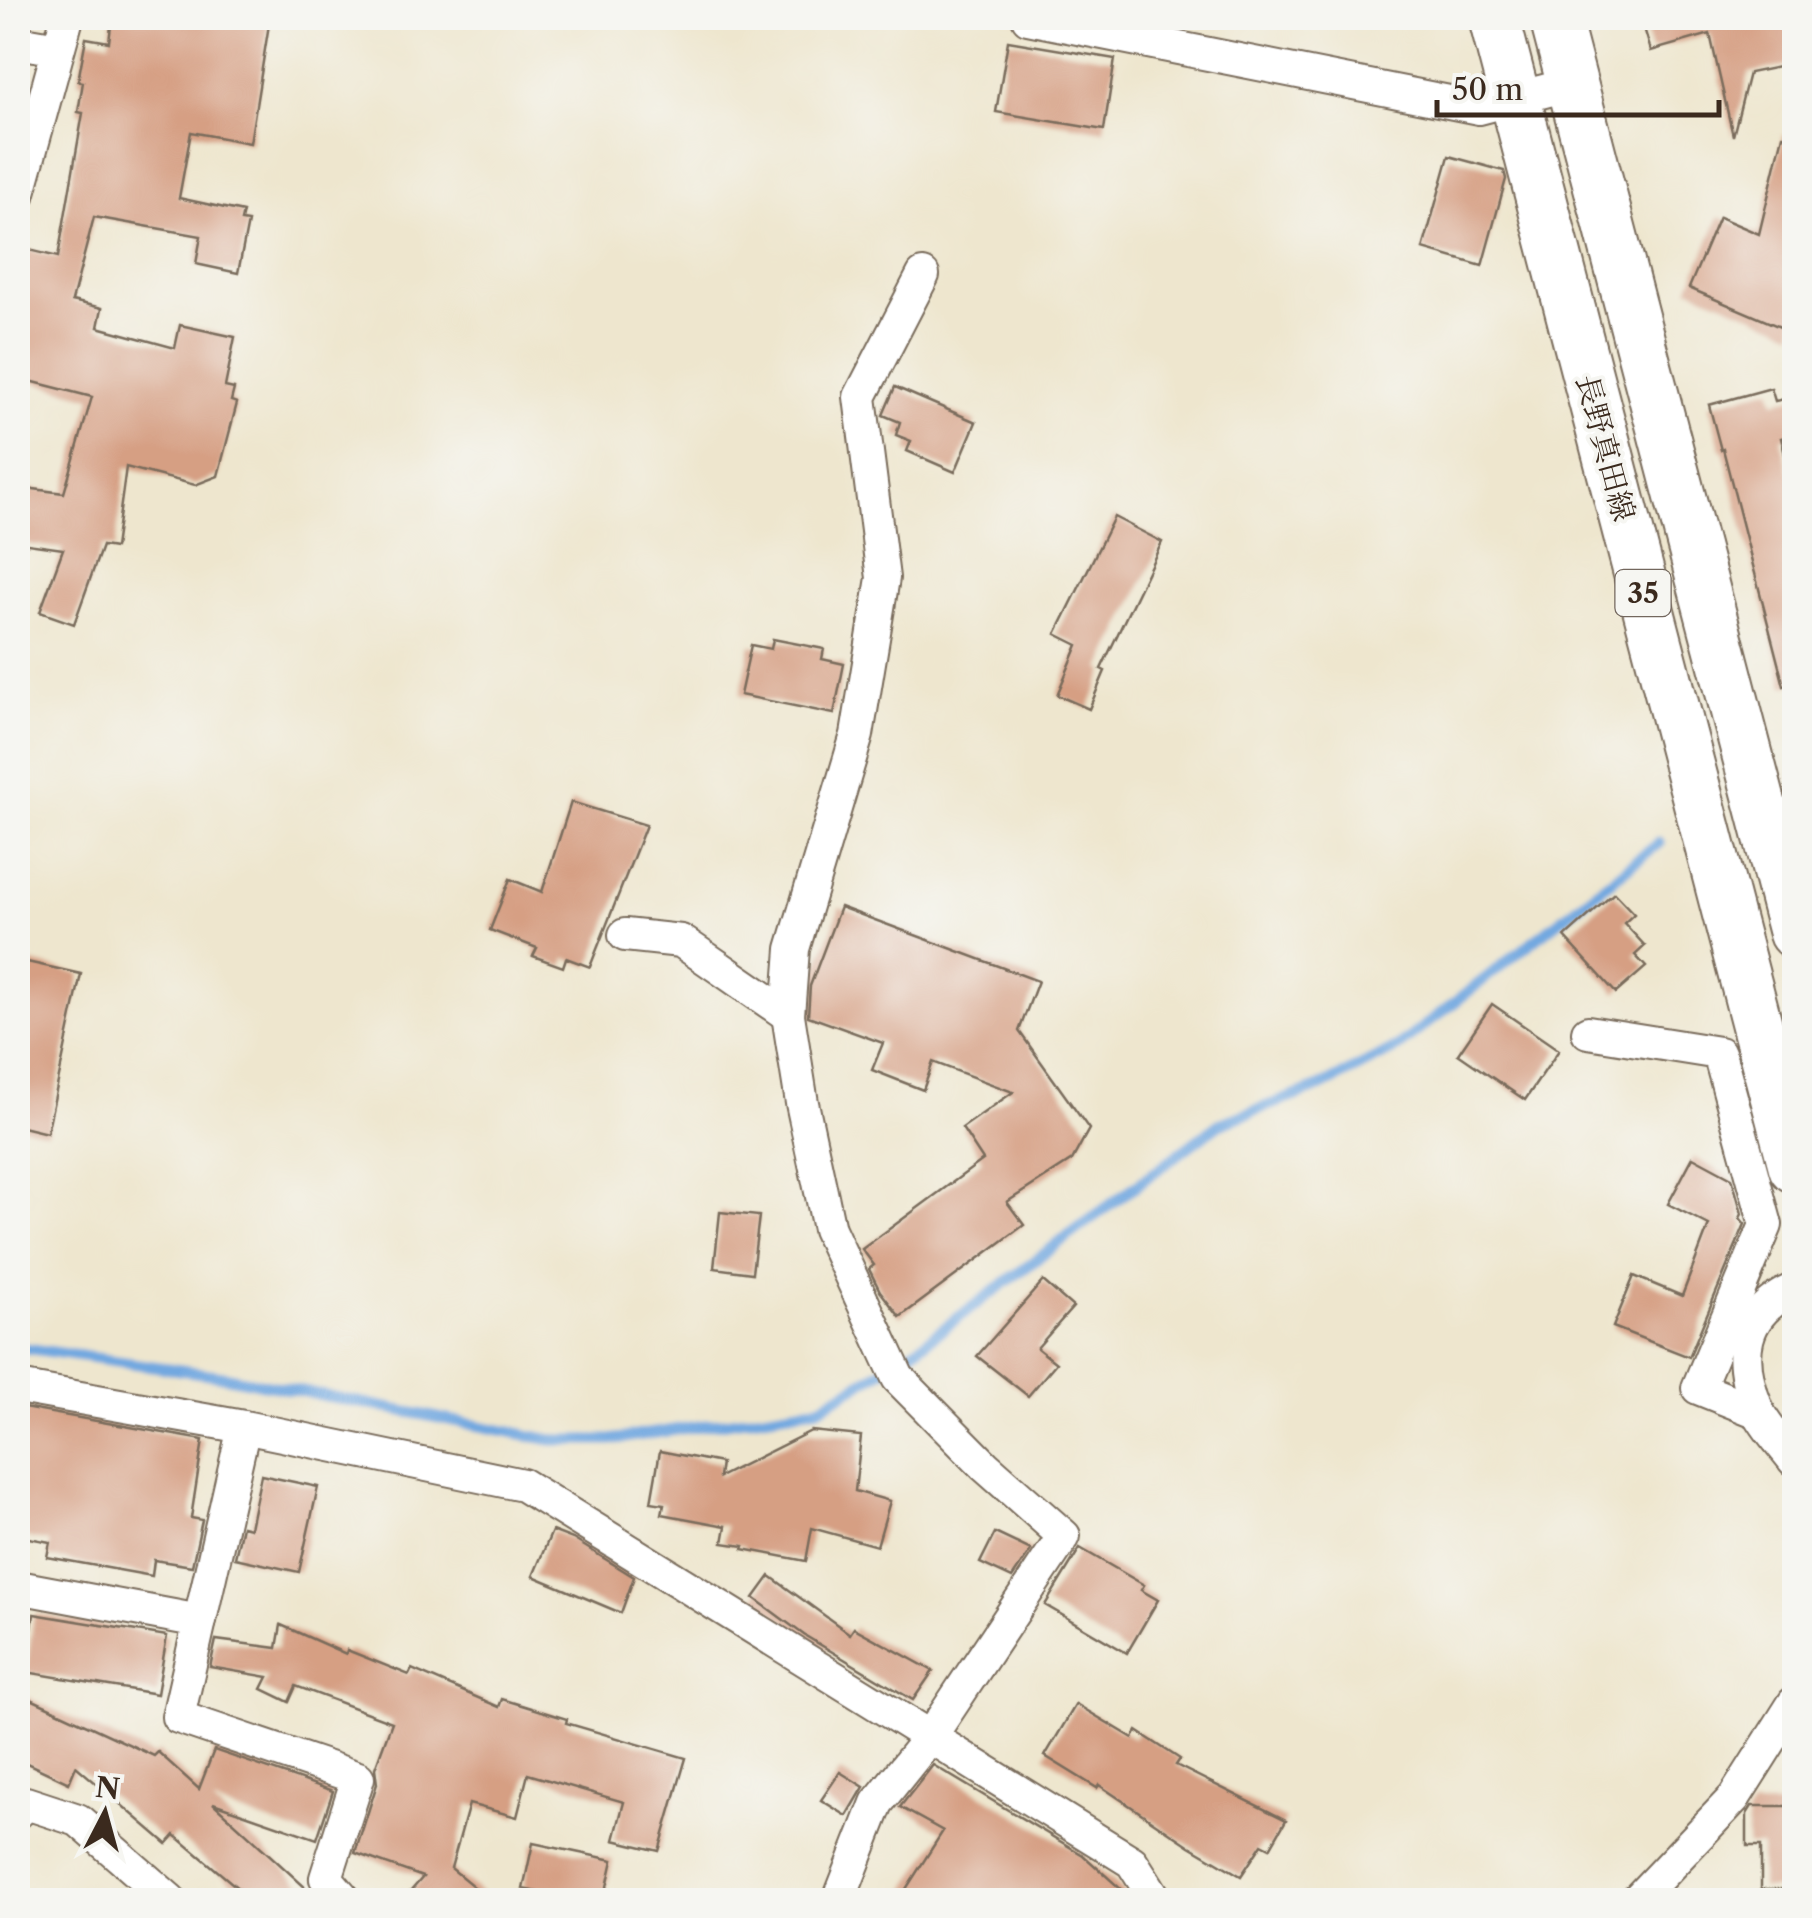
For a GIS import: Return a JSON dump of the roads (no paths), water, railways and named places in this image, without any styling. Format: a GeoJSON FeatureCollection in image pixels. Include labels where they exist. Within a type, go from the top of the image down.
{"type":"FeatureCollection","features":[{"type":"Feature","properties":{"kind":"main road","name":"長野真田線"},"geometry":{"type":"LineString","coordinates":[[1494,18],[1740,1048],[1794,1167]]}},
{"type":"Feature","properties":{"kind":"main road","name":"長野真田線"},"geometry":{"type":"LineString","coordinates":[[1555,18],[1794,933]]}},
{"type":"Feature","properties":{"kind":"street"},"geometry":{"type":"LineString","coordinates":[[18,196],[67,18]]}},
{"type":"Feature","properties":{"kind":"street"},"geometry":{"type":"LineString","coordinates":[[1028,18],[1479,108],[1571,84]]}},
{"type":"Feature","properties":{"kind":"street"},"geometry":{"type":"LineString","coordinates":[[18,42],[58,49]]}},
{"type":"Feature","properties":{"kind":"street"},"geometry":{"type":"LineString","coordinates":[[838,1900],[877,1803],[930,1737],[1064,1536],[985,1466],[893,1365],[829,1229],[788,1016],[793,949],[857,735],[884,578],[860,397],[923,275]]}},
{"type":"Feature","properties":{"kind":"street"},"geometry":{"type":"LineString","coordinates":[[624,935],[681,941],[788,1016]]}},
{"type":"Feature","properties":{"kind":"street"},"geometry":{"type":"LineString","coordinates":[[1588,1032],[1740,1048],[1780,1222],[1738,1324],[1698,1388],[1758,1412]]}},
{"type":"Feature","properties":{"kind":"street"},"geometry":{"type":"LineString","coordinates":[[1738,1324],[1794,1289]]}},
{"type":"Feature","properties":{"kind":"street"},"geometry":{"type":"LineString","coordinates":[[1738,1324],[1758,1412],[1794,1460]]}},
{"type":"Feature","properties":{"kind":"street"},"geometry":{"type":"LineString","coordinates":[[18,1387],[244,1427],[524,1485],[1132,1862],[1156,1900]]}},
{"type":"Feature","properties":{"kind":"street"},"geometry":{"type":"LineString","coordinates":[[244,1427],[178,1717],[358,1778],[326,1878],[345,1900]]}},
{"type":"Feature","properties":{"kind":"street"},"geometry":{"type":"LineString","coordinates":[[18,1587],[200,1622]]}},
{"type":"Feature","properties":{"kind":"street"},"geometry":{"type":"LineString","coordinates":[[1637,1900],[1734,1798],[1794,1703]]}},
{"type":"Feature","properties":{"kind":"street"},"geometry":{"type":"LineString","coordinates":[[18,1812],[26,1804],[78,1820],[170,1900]]}},
{"type":"Feature","properties":{"kind":"waterway"},"geometry":{"type":"LineString","coordinates":[[18,1347],[223,1376],[552,1440],[611,1440],[820,1407],[905,1357],[1219,1124],[1322,1086],[1396,1048],[1659,843]]}}]}
